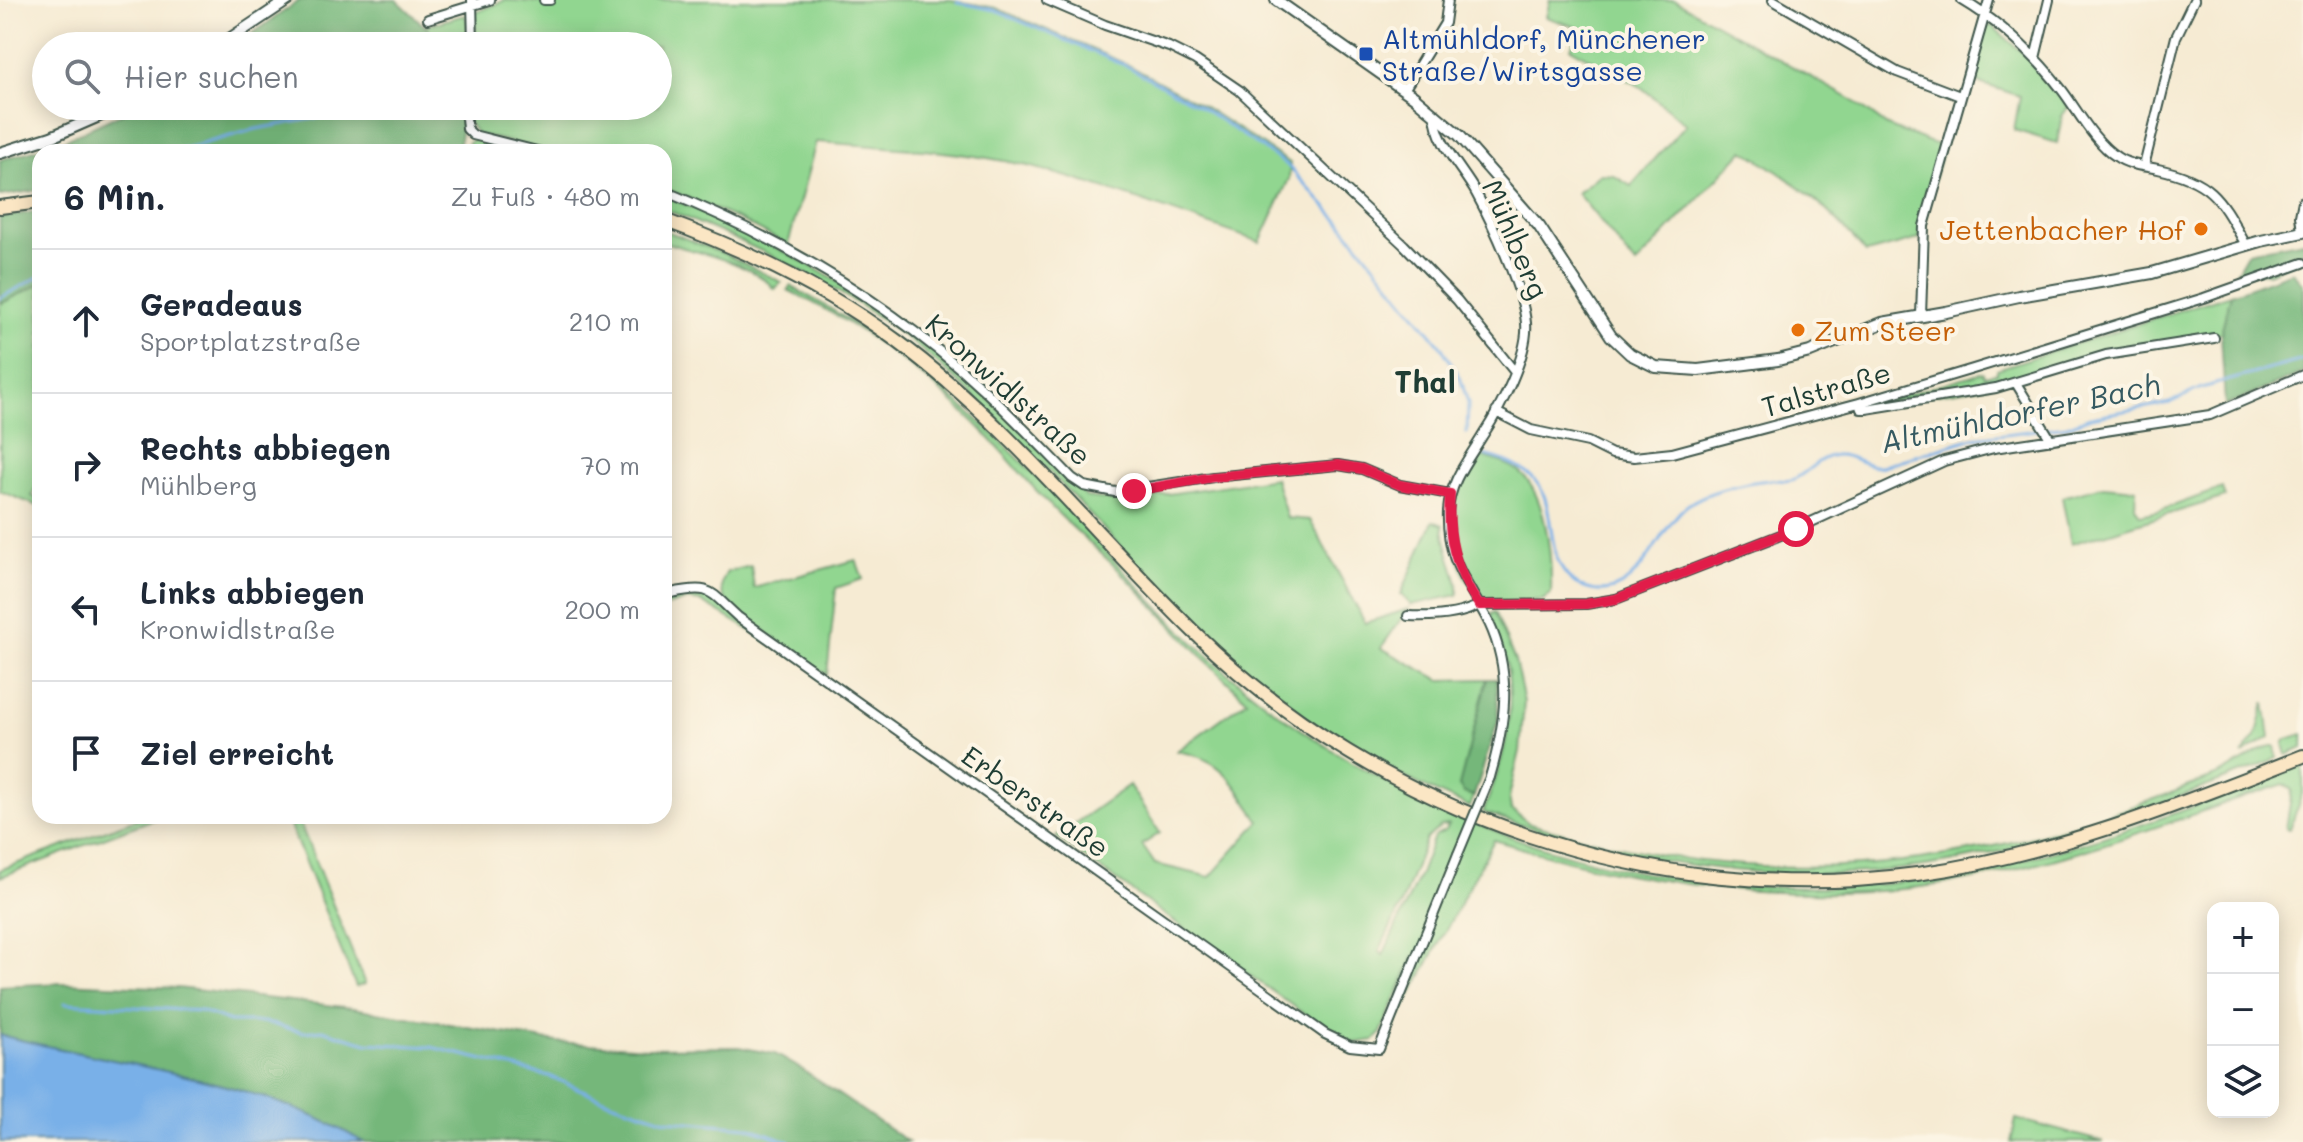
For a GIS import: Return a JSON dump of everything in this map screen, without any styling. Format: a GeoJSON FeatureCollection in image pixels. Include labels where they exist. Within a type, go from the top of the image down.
{"type":"FeatureCollection","features":[{"type":"Feature","properties":{"kind":"main road"},"geometry":{"type":"LineString","coordinates":[[0,207],[32,203]]}},
{"type":"Feature","properties":{"kind":"main road"},"geometry":{"type":"LineString","coordinates":[[672,223],[772,266],[840,304],[901,344],[1011,442],[1196,634],[1306,726],[1409,787],[1528,836],[1620,861],[1709,875],[1815,880],[1885,877],[1963,866],[2052,845],[2159,810],[2303,756]]}},
{"type":"Feature","properties":{"kind":"street"},"geometry":{"type":"LineString","coordinates":[[240,32],[288,0]]}},
{"type":"Feature","properties":{"kind":"street"},"geometry":{"type":"LineString","coordinates":[[428,19],[471,3],[490,0]]}},
{"type":"Feature","properties":{"kind":"street"},"geometry":{"type":"LineString","coordinates":[[544,0],[550,0]]}},
{"type":"Feature","properties":{"kind":"street"},"geometry":{"type":"LineString","coordinates":[[1047,0],[1105,25],[1169,47],[1195,60],[1239,90],[1415,256],[1457,300],[1514,371]]}},
{"type":"Feature","properties":{"kind":"street"},"geometry":{"type":"LineString","coordinates":[[1276,0],[1404,90],[1459,135],[1517,198],[1557,252],[1611,336],[1645,363],[1668,369],[1698,370],[1778,360],[1823,347],[1867,327],[2152,273],[2302,232],[2300,216],[2303,201]]}},
{"type":"Feature","properties":{"kind":"street"},"geometry":{"type":"LineString","coordinates":[[1404,90],[1440,35],[1448,13],[1448,0]]}},
{"type":"Feature","properties":{"kind":"street"},"geometry":{"type":"LineString","coordinates":[[1773,0],[1897,72],[1960,96]]}},
{"type":"Feature","properties":{"kind":"street"},"geometry":{"type":"LineString","coordinates":[[1962,0],[1985,14],[2035,58],[2113,154],[2122,160],[2178,173],[2201,183],[2221,203],[2246,245]]}},
{"type":"Feature","properties":{"kind":"street"},"geometry":{"type":"LineString","coordinates":[[1921,316],[1924,226],[1989,0]]}},
{"type":"Feature","properties":{"kind":"street"},"geometry":{"type":"LineString","coordinates":[[2035,58],[2049,0]]}},
{"type":"Feature","properties":{"kind":"street"},"geometry":{"type":"LineString","coordinates":[[2144,166],[2176,37],[2194,0]]}},
{"type":"Feature","properties":{"kind":"street"},"geometry":{"type":"LineString","coordinates":[[471,3],[472,32]]}},
{"type":"Feature","properties":{"kind":"street","name":"Mühlberg"},"geometry":{"type":"LineString","coordinates":[[1379,1049],[1490,777],[1504,721],[1505,689],[1496,643],[1454,559],[1448,531],[1450,494],[1456,477],[1496,412],[1523,353],[1526,334],[1521,300],[1478,197],[1435,125],[1435,114]]}},
{"type":"Feature","properties":{"kind":"street"},"geometry":{"type":"LineString","coordinates":[[0,153],[90,120]]}},
{"type":"Feature","properties":{"kind":"street"},"geometry":{"type":"LineString","coordinates":[[466,120],[470,132],[477,137],[507,144]]}},
{"type":"Feature","properties":{"kind":"street","name":"Kronwidlstraße"},"geometry":{"type":"LineString","coordinates":[[672,195],[763,235],[885,310],[983,389],[1072,478],[1084,486],[1098,491],[1125,492],[1213,477],[1338,465],[1362,469],[1400,485],[1450,494]]}},
{"type":"Feature","properties":{"kind":"street","name":"Talstraße"},"geometry":{"type":"LineString","coordinates":[[1496,412],[1531,430],[1588,442],[1612,454],[1634,457],[1672,453],[1859,403],[2204,298],[2303,263]]}},
{"type":"Feature","properties":{"kind":"street"},"geometry":{"type":"LineString","coordinates":[[1859,403],[1861,409],[1871,408],[2016,383],[2084,359],[2214,338]]}},
{"type":"Feature","properties":{"kind":"street"},"geometry":{"type":"LineString","coordinates":[[1408,616],[1468,611],[1479,605],[1586,604],[1616,599],[1796,529],[1960,455],[2050,438],[2210,415],[2303,375]]}},
{"type":"Feature","properties":{"kind":"street"},"geometry":{"type":"LineString","coordinates":[[2016,383],[2050,438]]}},
{"type":"Feature","properties":{"kind":"street","name":"Erberstraße"},"geometry":{"type":"LineString","coordinates":[[672,593],[692,588],[713,592],[738,617],[1325,1034],[1350,1046],[1379,1049]]}},
{"type":"Feature","properties":{"kind":"green space"},"geometry":{"type":"Polygon","coordinates":[[[300,0],[397,0],[431,32],[255,32],[300,0]]]}},
{"type":"Feature","properties":{"kind":"green space"},"geometry":{"type":"Polygon","coordinates":[[[505,0],[549,3],[564,0],[951,0],[996,8],[1128,65],[1200,104],[1290,163],[1289,179],[1260,242],[1028,166],[949,153],[816,142],[788,245],[740,220],[672,191],[672,144],[518,144],[477,134],[468,122],[672,120],[672,32],[476,32],[475,13],[505,0]]]}},
{"type":"Feature","properties":{"kind":"green space"},"geometry":{"type":"Polygon","coordinates":[[[1550,0],[1674,0],[1852,100],[1887,126],[1943,147],[1919,239],[1866,253],[1810,196],[1744,150],[1636,265],[1577,193],[1600,174],[1613,175],[1631,186],[1686,124],[1641,87],[1571,48],[1579,28],[1546,17],[1550,0]]]}},
{"type":"Feature","properties":{"kind":"green space"},"geometry":{"type":"Polygon","coordinates":[[[465,15],[469,32],[431,32],[425,26],[465,15]]]}},
{"type":"Feature","properties":{"kind":"green space"},"geometry":{"type":"Polygon","coordinates":[[[1991,25],[2031,60],[2069,106],[2062,116],[2057,143],[2014,130],[2020,96],[1970,80],[1984,28],[1991,25]]]}},
{"type":"Feature","properties":{"kind":"green space"},"geometry":{"type":"Polygon","coordinates":[[[108,120],[463,120],[459,144],[55,144],[108,120]]]}},
{"type":"Feature","properties":{"kind":"green space"},"geometry":{"type":"Polygon","coordinates":[[[474,139],[496,144],[469,144],[474,139]]]}},
{"type":"Feature","properties":{"kind":"green space"},"geometry":{"type":"Polygon","coordinates":[[[32,151],[32,191],[0,196],[0,160],[32,151]]]}},
{"type":"Feature","properties":{"kind":"green space"},"geometry":{"type":"Polygon","coordinates":[[[672,199],[798,259],[893,318],[987,397],[1086,497],[1121,501],[1275,478],[1287,518],[1310,520],[1365,623],[1408,609],[1381,648],[1440,680],[1487,679],[1464,793],[1474,796],[1470,807],[1364,756],[1290,707],[1177,606],[1008,430],[918,347],[859,304],[796,268],[672,212],[672,199]]]}},
{"type":"Feature","properties":{"kind":"green space"},"geometry":{"type":"Polygon","coordinates":[[[32,212],[32,288],[0,304],[0,217],[32,212]]]}},
{"type":"Feature","properties":{"kind":"green space"},"geometry":{"type":"Polygon","coordinates":[[[672,233],[727,255],[781,282],[775,289],[752,272],[672,244],[672,233]]]}},
{"type":"Feature","properties":{"kind":"green space"},"geometry":{"type":"Polygon","coordinates":[[[2303,241],[2303,258],[2269,273],[2237,271],[2248,252],[2303,241]]]}},
{"type":"Feature","properties":{"kind":"green space"},"geometry":{"type":"Polygon","coordinates":[[[2292,272],[2303,284],[2303,373],[2225,406],[2221,333],[2231,294],[2292,272]]]}},
{"type":"Feature","properties":{"kind":"green space"},"geometry":{"type":"Polygon","coordinates":[[[790,286],[879,340],[961,405],[1036,477],[1180,629],[1283,717],[1367,771],[1456,815],[1550,850],[1647,873],[1746,886],[1846,887],[1946,876],[2082,844],[2303,765],[2303,791],[2290,829],[2286,829],[2292,790],[2284,784],[2108,843],[2001,873],[1937,885],[1809,893],[1682,883],[1556,858],[1494,840],[1381,1051],[1414,955],[1380,1035],[1374,1040],[1354,1043],[1325,1029],[1056,837],[1129,785],[1160,833],[1142,845],[1155,864],[1210,877],[1260,821],[1218,767],[1207,760],[1177,751],[1247,700],[1054,509],[954,403],[910,366],[863,333],[788,290],[790,286]],[[1449,825],[1441,826],[1426,839],[1401,905],[1379,951],[1383,955],[1433,839],[1449,825]]]}},
{"type":"Feature","properties":{"kind":"green space"},"geometry":{"type":"Polygon","coordinates":[[[32,288],[32,504],[0,491],[0,304],[32,288]]]}},
{"type":"Feature","properties":{"kind":"green space"},"geometry":{"type":"Polygon","coordinates":[[[2231,294],[2221,333],[2129,345],[2096,352],[1987,386],[1874,404],[1983,372],[1984,376],[1997,373],[1997,369],[2231,294]]]}},
{"type":"Feature","properties":{"kind":"green space"},"geometry":{"type":"Polygon","coordinates":[[[1478,455],[1514,468],[1534,491],[1545,525],[1550,562],[1551,593],[1543,600],[1493,601],[1477,593],[1468,582],[1453,534],[1452,503],[1458,482],[1478,455]]]}},
{"type":"Feature","properties":{"kind":"green space"},"geometry":{"type":"Polygon","coordinates":[[[2103,486],[2136,489],[2135,507],[2140,515],[2222,488],[2225,497],[2071,544],[2062,497],[2103,486]]]}},
{"type":"Feature","properties":{"kind":"green space"},"geometry":{"type":"Polygon","coordinates":[[[1433,521],[1443,525],[1458,595],[1411,605],[1401,594],[1433,521]]]}},
{"type":"Feature","properties":{"kind":"green space"},"geometry":{"type":"Polygon","coordinates":[[[856,560],[863,579],[836,588],[827,675],[732,608],[722,591],[727,572],[751,566],[754,588],[856,560]]]}},
{"type":"Feature","properties":{"kind":"green space"},"geometry":{"type":"Polygon","coordinates":[[[703,593],[766,640],[702,602],[685,600],[672,604],[672,594],[703,593]]]}},
{"type":"Feature","properties":{"kind":"green space"},"geometry":{"type":"Polygon","coordinates":[[[1495,612],[1515,661],[1524,702],[1520,751],[1509,797],[1511,809],[1530,824],[1648,853],[1720,863],[1799,867],[1917,859],[2033,837],[2129,808],[2223,773],[2270,746],[2275,746],[2277,757],[2227,779],[2096,825],[2008,850],[1917,867],[1806,874],[1751,872],[1642,857],[1535,830],[1483,812],[1497,776],[1509,719],[1509,681],[1506,661],[1492,620],[1491,614],[1495,612]]]}},
{"type":"Feature","properties":{"kind":"green space"},"geometry":{"type":"Polygon","coordinates":[[[1487,679],[1497,679],[1498,721],[1474,796],[1464,793],[1459,786],[1487,679]]]}},
{"type":"Feature","properties":{"kind":"green space"},"geometry":{"type":"Polygon","coordinates":[[[2265,703],[2270,737],[2242,755],[2256,737],[2265,703]]]}},
{"type":"Feature","properties":{"kind":"green space"},"geometry":{"type":"Polygon","coordinates":[[[2303,734],[2303,748],[2287,755],[2284,744],[2287,739],[2303,734]]]}},
{"type":"Feature","properties":{"kind":"green space"},"geometry":{"type":"Polygon","coordinates":[[[123,824],[141,824],[0,877],[0,870],[123,824]]]}},
{"type":"Feature","properties":{"kind":"green space"},"geometry":{"type":"Polygon","coordinates":[[[289,824],[300,824],[365,984],[356,987],[289,824]]]}},
{"type":"Feature","properties":{"kind":"green space"},"geometry":{"type":"Polygon","coordinates":[[[62,983],[178,988],[353,1008],[557,1042],[647,1048],[739,1047],[775,1054],[908,1142],[363,1142],[278,1102],[232,1088],[0,1035],[0,986],[62,983]]]}},
{"type":"Feature","properties":{"kind":"green space"},"geometry":{"type":"Polygon","coordinates":[[[2016,1119],[2103,1142],[2011,1142],[2016,1119]]]}},
{"type":"Feature","properties":{"kind":"water"},"geometry":{"type":"Polygon","coordinates":[[[0,1035],[232,1088],[278,1102],[363,1142],[0,1142],[0,1035]]]}},
{"type":"Feature","properties":{"kind":"waterway","name":"Altmühldorfer Bach"},"geometry":{"type":"LineString","coordinates":[[957,2],[994,10],[1127,66],[1199,106],[1286,164],[1339,221],[1440,345],[1460,377],[1468,403],[1467,433]]}},
{"type":"Feature","properties":{"kind":"waterway","name":"Altmühldorfer Bach"},"geometry":{"type":"LineString","coordinates":[[201,144],[306,120]]}},
{"type":"Feature","properties":{"kind":"waterway","name":"Altmühldorfer Bach"},"geometry":{"type":"LineString","coordinates":[[0,298],[32,280]]}},
{"type":"Feature","properties":{"kind":"waterway","name":"Altmühldorfer Bach"},"geometry":{"type":"LineString","coordinates":[[1485,455],[1517,466],[1531,476],[1546,501],[1553,543],[1562,569],[1582,587],[1600,591],[1616,588],[1630,579],[1684,508],[1713,493],[1760,481],[1791,480],[1836,455],[1883,466],[1973,438],[2067,426],[2090,417],[2170,403],[2201,388],[2303,360]]}},
{"type":"Feature","properties":{"kind":"waterway"},"geometry":{"type":"LineString","coordinates":[[65,1003],[201,1011],[230,1022],[263,1022],[303,1032],[322,1030],[367,1043],[431,1047],[549,1076],[608,1101],[666,1120],[748,1127],[790,1142]]}},
{"type":"Feature","properties":{"kind":"place","name":"Altmühldorf, Münchener Straße/Wirtsgasse"},"geometry":{"type":"Point","coordinates":[1366,54]}},
{"type":"Feature","properties":{"kind":"place","name":"Jettenbacher Hof"},"geometry":{"type":"Point","coordinates":[2201,229]}},
{"type":"Feature","properties":{"kind":"place","name":"Zum Steer"},"geometry":{"type":"Point","coordinates":[1798,330]}},
{"type":"Feature","properties":{"kind":"district","name":"Thal"},"geometry":{"type":"Point","coordinates":[1425,381]}},
{"type":"Feature","properties":{"kind":"route"},"geometry":{"type":"LineString","coordinates":[[1134,491],[1213,477],[1338,465],[1362,469],[1400,485],[1450,494],[1448,531],[1454,559],[1467,588],[1479,605],[1586,604],[1616,599],[1796,529]]}}]}
